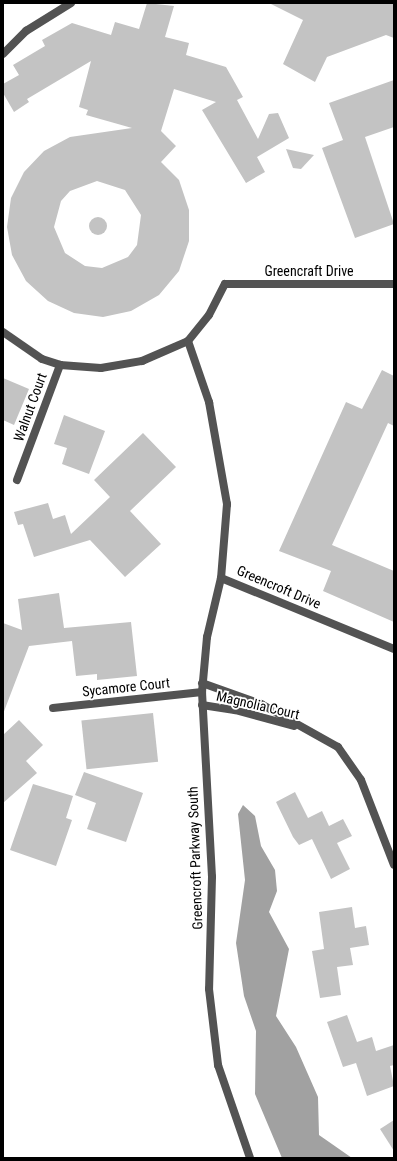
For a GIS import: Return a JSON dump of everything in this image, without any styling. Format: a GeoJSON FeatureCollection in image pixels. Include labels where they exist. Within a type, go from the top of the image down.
{"type":"FeatureCollection","features":[{"type":"Feature","properties":{"kind":"street"},"geometry":{"type":"LineString","coordinates":[[4,51],[26,31],[71,3]]}},
{"type":"Feature","properties":{"kind":"street","name":"Greencraft Drive"},"geometry":{"type":"LineString","coordinates":[[188,341],[209,316],[225,284],[394,284]]}},
{"type":"Feature","properties":{"kind":"street"},"geometry":{"type":"LineString","coordinates":[[3,332],[25,350],[60,365],[101,368],[122,365],[165,353],[188,341]]}},
{"type":"Feature","properties":{"kind":"street","name":"Greencroft Drive"},"geometry":{"type":"LineString","coordinates":[[188,341],[209,402],[223,475],[227,504],[221,578],[394,649]]}},
{"type":"Feature","properties":{"kind":"street","name":"Walnut Court"},"geometry":{"type":"LineString","coordinates":[[17,480],[60,365]]}},
{"type":"Feature","properties":{"kind":"street","name":"Greencroft Parkway South"},"geometry":{"type":"LineString","coordinates":[[221,578],[207,637],[202,683],[211,854],[209,989],[213,1030],[227,1100],[250,1158]]}},
{"type":"Feature","properties":{"kind":"street","name":"Magnolia Court"},"geometry":{"type":"LineString","coordinates":[[202,683],[261,704],[338,747],[354,766],[394,865]]}},
{"type":"Feature","properties":{"kind":"street","name":"Sycamore Court"},"geometry":{"type":"LineString","coordinates":[[53,708],[202,692]]}},
{"type":"Feature","properties":{"kind":"street","name":"Magnolia Court"},"geometry":{"type":"LineString","coordinates":[[202,705],[236,710],[308,730]]}},
{"type":"Feature","properties":{"kind":"shaded area"},"geometry":{"type":"Polygon","coordinates":[[[243,805],[255,816],[261,846],[275,870],[277,891],[269,912],[289,949],[276,1016],[296,1047],[318,1097],[319,1135],[352,1158],[282,1158],[255,1094],[256,1031],[244,996],[236,943],[245,880],[238,814],[243,805]]]}},
{"type":"Feature","properties":{"kind":"building"},"geometry":{"type":"Polygon","coordinates":[[[147,3],[174,6],[165,37],[189,43],[186,55],[226,67],[243,97],[237,100],[258,139],[269,114],[278,113],[289,138],[257,157],[265,172],[246,183],[202,110],[216,102],[174,89],[161,131],[176,146],[161,162],[179,180],[189,210],[189,241],[179,271],[159,295],[131,311],[103,317],[74,313],[48,301],[26,281],[12,255],[7,227],[11,198],[24,172],[44,151],[70,137],[132,128],[86,115],[88,110],[79,107],[91,61],[27,99],[29,102],[14,112],[3,93],[3,84],[19,75],[13,65],[45,46],[42,40],[72,23],[111,35],[115,22],[139,29],[147,3]],[[97,181],[70,191],[61,201],[54,227],[65,253],[85,266],[102,268],[128,257],[137,245],[141,215],[125,190],[97,181]]]}},
{"type":"Feature","properties":{"kind":"building"},"geometry":{"type":"Polygon","coordinates":[[[269,3],[394,3],[394,38],[386,35],[327,57],[315,82],[283,64],[303,20],[269,3]]]}},
{"type":"Feature","properties":{"kind":"building"},"geometry":{"type":"Polygon","coordinates":[[[394,80],[394,127],[365,137],[394,224],[355,238],[322,148],[343,140],[329,103],[394,80]]]}},
{"type":"Feature","properties":{"kind":"building"},"geometry":{"type":"Polygon","coordinates":[[[286,149],[314,155],[301,169],[293,168],[286,149]]]}},
{"type":"Feature","properties":{"kind":"building"},"geometry":{"type":"Polygon","coordinates":[[[98,217],[104,220],[107,226],[104,232],[98,235],[92,232],[89,226],[92,220],[98,217]]]}},
{"type":"Feature","properties":{"kind":"building"},"geometry":{"type":"Polygon","coordinates":[[[382,370],[394,376],[394,426],[388,423],[332,545],[394,571],[394,622],[323,591],[331,571],[279,551],[346,402],[362,409],[382,370]]]}},
{"type":"Feature","properties":{"kind":"building"},"geometry":{"type":"Polygon","coordinates":[[[3,378],[29,389],[14,425],[3,420],[3,378]]]}},
{"type":"Feature","properties":{"kind":"building"},"geometry":{"type":"Polygon","coordinates":[[[64,415],[105,431],[89,474],[62,464],[67,448],[54,444],[64,415]]]}},
{"type":"Feature","properties":{"kind":"building"},"geometry":{"type":"Polygon","coordinates":[[[143,433],[176,467],[130,511],[161,544],[125,577],[90,540],[34,557],[23,524],[18,525],[14,512],[48,503],[53,519],[65,515],[71,534],[110,497],[94,480],[143,433]]]}},
{"type":"Feature","properties":{"kind":"building"},"geometry":{"type":"Polygon","coordinates":[[[59,593],[64,628],[131,622],[137,676],[97,680],[97,674],[76,676],[72,641],[29,646],[3,714],[3,623],[22,630],[18,599],[59,593]]]}},
{"type":"Feature","properties":{"kind":"building"},"geometry":{"type":"Polygon","coordinates":[[[153,713],[158,762],[87,769],[81,721],[153,713]]]}},
{"type":"Feature","properties":{"kind":"building"},"geometry":{"type":"Polygon","coordinates":[[[19,720],[43,745],[26,761],[37,773],[3,803],[3,735],[19,720]]]}},
{"type":"Feature","properties":{"kind":"building"},"geometry":{"type":"Polygon","coordinates":[[[84,772],[143,793],[126,842],[87,829],[96,803],[75,795],[84,772]]]}},
{"type":"Feature","properties":{"kind":"building"},"geometry":{"type":"Polygon","coordinates":[[[33,784],[73,796],[66,818],[72,820],[56,866],[10,850],[33,784]]]}},
{"type":"Feature","properties":{"kind":"building"},"geometry":{"type":"Polygon","coordinates":[[[295,792],[308,818],[322,811],[329,826],[343,819],[352,836],[337,843],[350,869],[331,879],[312,839],[299,845],[293,837],[276,802],[295,792]]]}},
{"type":"Feature","properties":{"kind":"building"},"geometry":{"type":"Polygon","coordinates":[[[352,907],[355,928],[366,926],[369,945],[350,948],[353,965],[337,967],[341,995],[320,998],[312,951],[324,949],[319,912],[352,907]]]}},
{"type":"Feature","properties":{"kind":"building"},"geometry":{"type":"Polygon","coordinates":[[[347,1015],[357,1042],[372,1037],[376,1051],[394,1045],[394,1065],[390,1066],[394,1086],[367,1096],[356,1063],[343,1067],[327,1022],[347,1015]]]}},
{"type":"Feature","properties":{"kind":"building"},"geometry":{"type":"Polygon","coordinates":[[[394,1120],[394,1151],[380,1129],[394,1120]]]}}]}
